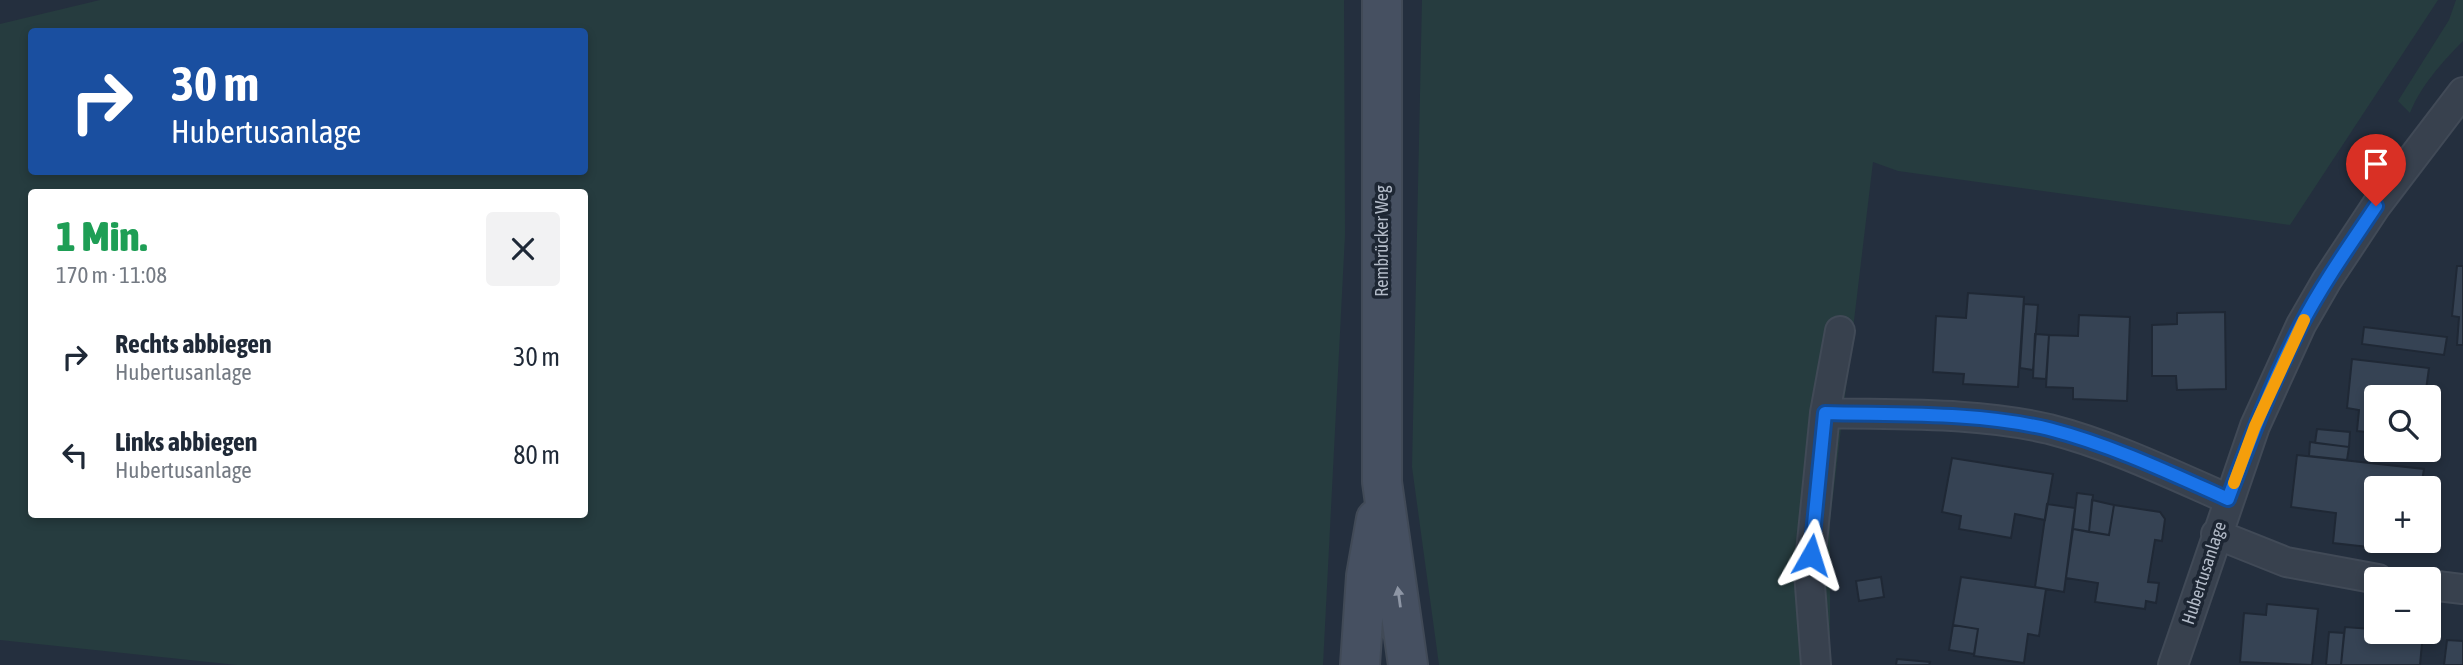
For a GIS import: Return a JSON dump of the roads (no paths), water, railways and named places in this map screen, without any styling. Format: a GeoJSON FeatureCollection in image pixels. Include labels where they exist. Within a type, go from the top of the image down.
{"type":"FeatureCollection","features":[{"type":"Feature","properties":{"kind":"street","name":"Rembrücker Weg"},"geometry":{"type":"LineString","coordinates":[[1382,0],[1382,482],[1408,665]]}},
{"type":"Feature","properties":{"kind":"street","name":"Hubertusanlage"},"geometry":{"type":"LineString","coordinates":[[2178,659],[2228,499],[2264,405],[2301,325],[2327,280],[2384,196],[2463,92]]}},
{"type":"Feature","properties":{"kind":"street"},"geometry":{"type":"LineString","coordinates":[[1816,665],[1809,572],[1825,413],[1840,331]]}},
{"type":"Feature","properties":{"kind":"street","name":"Hubertusanlage"},"geometry":{"type":"LineString","coordinates":[[1825,413],[1974,418],[2049,429],[2138,458],[2228,499]]}},
{"type":"Feature","properties":{"kind":"street","name":"Rembrücker Weg"},"geometry":{"type":"LineString","coordinates":[[1360,665],[1366,576],[1382,482]]}},
{"type":"Feature","properties":{"kind":"street"},"geometry":{"type":"LineString","coordinates":[[2216,534],[2286,562],[2364,576]]}},
{"type":"Feature","properties":{"kind":"street"},"geometry":{"type":"LineString","coordinates":[[2441,586],[2463,589]]}}]}
